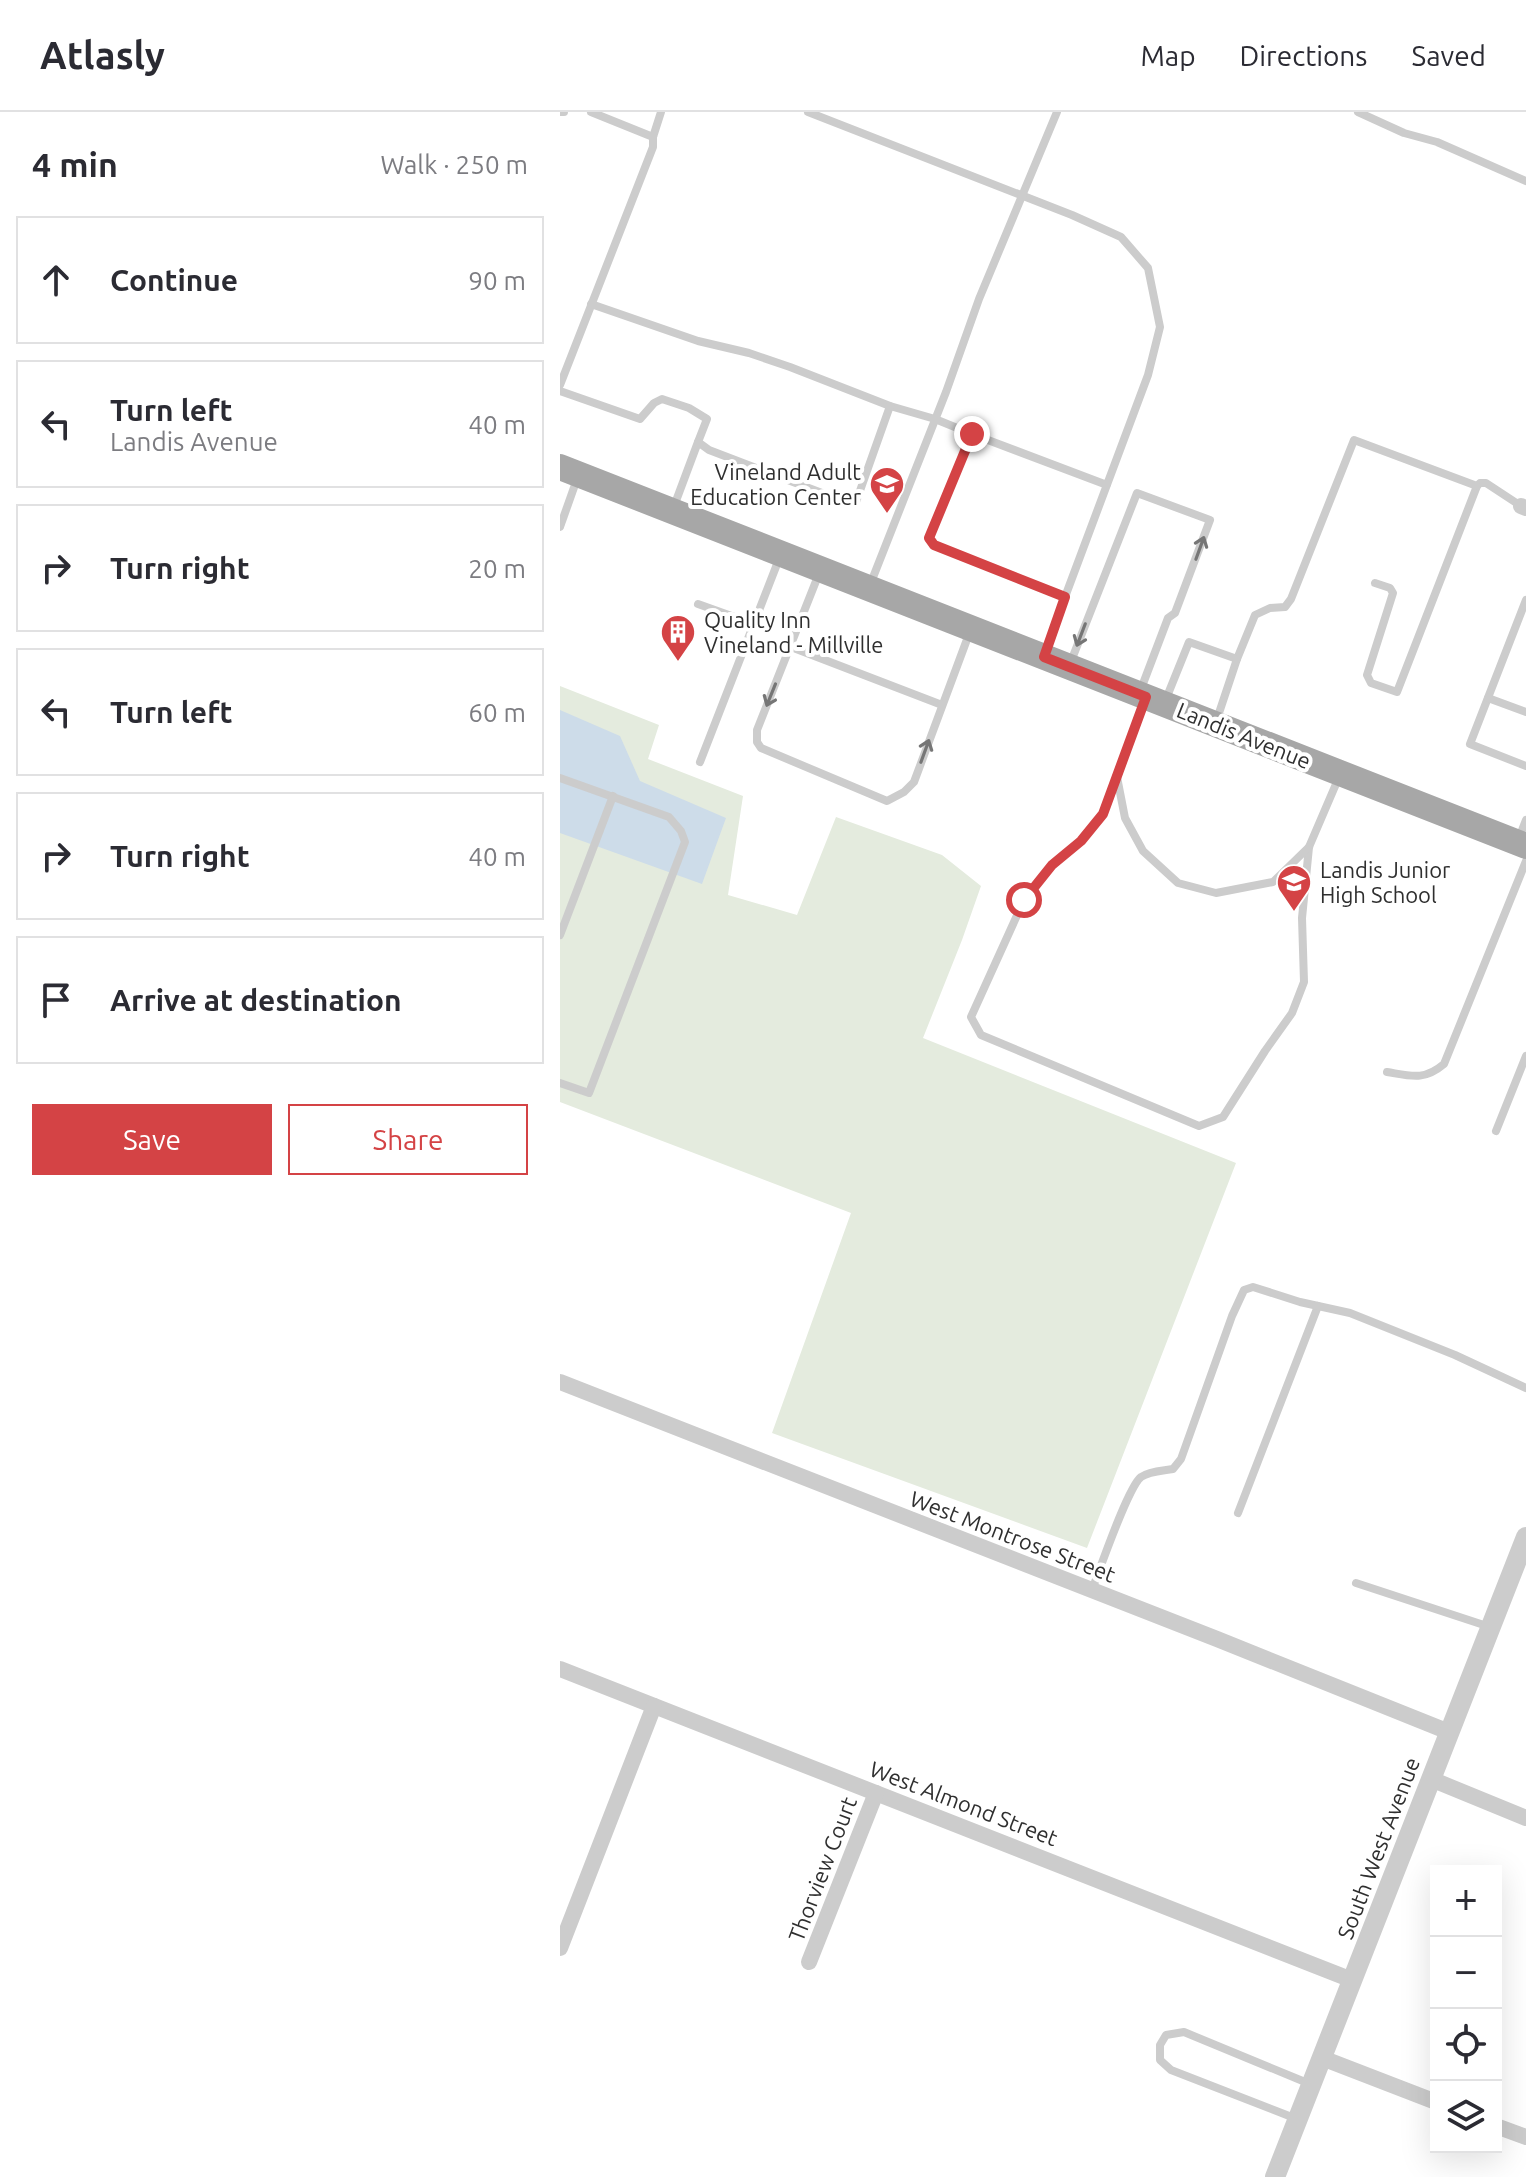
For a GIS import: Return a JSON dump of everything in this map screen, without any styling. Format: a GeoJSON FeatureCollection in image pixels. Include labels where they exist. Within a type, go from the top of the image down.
{"type":"FeatureCollection","features":[{"type":"Feature","properties":{"kind":"main road","name":"Landis Avenue"},"geometry":{"type":"LineString","coordinates":[[569,471],[1524,843]]}},
{"type":"Feature","properties":{"kind":"street","name":"West Montrose Street"},"geometry":{"type":"LineString","coordinates":[[560,1382],[1449,1732]]}},
{"type":"Feature","properties":{"kind":"street","name":"South West Avenue"},"geometry":{"type":"LineString","coordinates":[[1275,2177],[1526,1537]]}},
{"type":"Feature","properties":{"kind":"street","name":"West Almond Street"},"geometry":{"type":"LineString","coordinates":[[560,1669],[1352,1980]]}},
{"type":"Feature","properties":{"kind":"street"},"geometry":{"type":"LineString","coordinates":[[560,1948],[654,1706]]}},
{"type":"Feature","properties":{"kind":"street"},"geometry":{"type":"LineString","coordinates":[[1431,1779],[1526,1818]]}},
{"type":"Feature","properties":{"kind":"street","name":"Thorview Court"},"geometry":{"type":"LineString","coordinates":[[809,1962],[876,1793]]}},
{"type":"Feature","properties":{"kind":"street"},"geometry":{"type":"LineString","coordinates":[[1322,2058],[1430,2100]]}},
{"type":"Feature","properties":{"kind":"street"},"geometry":{"type":"LineString","coordinates":[[1502,2128],[1526,2137]]}},
{"type":"Feature","properties":{"kind":"lane"},"geometry":{"type":"LineString","coordinates":[[591,112],[653,137]]}},
{"type":"Feature","properties":{"kind":"lane"},"geometry":{"type":"LineString","coordinates":[[560,385],[653,147],[661,112]]}},
{"type":"Feature","properties":{"kind":"lane"},"geometry":{"type":"LineString","coordinates":[[808,112],[1121,237],[1148,268],[1160,327],[1148,375],[1065,597],[1056,662]]}},
{"type":"Feature","properties":{"kind":"lane"},"geometry":{"type":"LineString","coordinates":[[869,589],[979,299],[1057,112]]}},
{"type":"Feature","properties":{"kind":"lane"},"geometry":{"type":"LineString","coordinates":[[1358,112],[1526,181]]}},
{"type":"Feature","properties":{"kind":"lane"},"geometry":{"type":"LineString","coordinates":[[591,304],[698,341],[763,358],[1107,485]]}},
{"type":"Feature","properties":{"kind":"lane"},"geometry":{"type":"LineString","coordinates":[[560,391],[640,419],[654,403],[662,399],[689,408],[707,419],[671,511]]}},
{"type":"Feature","properties":{"kind":"lane"},"geometry":{"type":"LineString","coordinates":[[698,442],[709,450],[851,504],[856,502],[890,406]]}},
{"type":"Feature","properties":{"kind":"lane"},"geometry":{"type":"LineString","coordinates":[[972,434],[929,538],[934,545],[1065,597]]}},
{"type":"Feature","properties":{"kind":"lane"},"geometry":{"type":"LineString","coordinates":[[1216,724],[1255,615],[1270,608],[1285,607],[1291,599],[1354,440],[1477,486]]}},
{"type":"Feature","properties":{"kind":"lane"},"geometry":{"type":"LineString","coordinates":[[560,527],[569,471]]}},
{"type":"Feature","properties":{"kind":"lane"},"geometry":{"type":"LineString","coordinates":[[1375,583],[1390,588],[1393,593],[1367,675],[1371,683],[1397,692],[1477,486],[1486,483],[1524,507]]}},
{"type":"Feature","properties":{"kind":"lane"},"geometry":{"type":"LineString","coordinates":[[1056,662],[1137,493],[1210,520],[1175,613],[1168,618],[1150,698],[1103,814],[1081,841],[1052,865],[1024,900],[971,1017],[981,1035],[1199,1126],[1223,1117],[1292,1013],[1304,982],[1302,918],[1309,847],[1341,774]]}},
{"type":"Feature","properties":{"kind":"lane"},"geometry":{"type":"LineString","coordinates":[[700,762],[781,555]]}},
{"type":"Feature","properties":{"kind":"lane"},"geometry":{"type":"LineString","coordinates":[[820,570],[757,730],[757,742],[761,748],[887,801],[904,792],[914,782],[971,629]]}},
{"type":"Feature","properties":{"kind":"lane"},"geometry":{"type":"LineString","coordinates":[[1526,600],[1470,744],[1526,766]]}},
{"type":"Feature","properties":{"kind":"lane"},"geometry":{"type":"LineString","coordinates":[[698,604],[754,624]]}},
{"type":"Feature","properties":{"kind":"lane"},"geometry":{"type":"LineString","coordinates":[[1150,698],[1189,642],[1237,659]]}},
{"type":"Feature","properties":{"kind":"lane"},"geometry":{"type":"LineString","coordinates":[[791,647],[942,705]]}},
{"type":"Feature","properties":{"kind":"lane"},"geometry":{"type":"LineString","coordinates":[[1488,698],[1526,712]]}},
{"type":"Feature","properties":{"kind":"lane"},"geometry":{"type":"LineString","coordinates":[[1116,777],[1125,818],[1143,851],[1178,883],[1216,893],[1273,882],[1309,847]]}},
{"type":"Feature","properties":{"kind":"lane"},"geometry":{"type":"LineString","coordinates":[[560,778],[669,817],[681,831],[685,842],[589,1093],[560,1083]]}},
{"type":"Feature","properties":{"kind":"lane"},"geometry":{"type":"LineString","coordinates":[[560,935],[613,796]]}},
{"type":"Feature","properties":{"kind":"lane"},"geometry":{"type":"LineString","coordinates":[[1387,1072],[1416,1076],[1434,1073],[1444,1064],[1524,843]]}},
{"type":"Feature","properties":{"kind":"lane"},"geometry":{"type":"LineString","coordinates":[[1496,1131],[1526,1056]]}},
{"type":"Feature","properties":{"kind":"lane"},"geometry":{"type":"LineString","coordinates":[[1092,1590],[1122,1511],[1140,1478],[1173,1469],[1181,1459],[1244,1290],[1253,1287],[1350,1313],[1455,1355],[1526,1388]]}},
{"type":"Feature","properties":{"kind":"lane"},"geometry":{"type":"LineString","coordinates":[[1238,1513],[1318,1306]]}},
{"type":"Feature","properties":{"kind":"lane"},"geometry":{"type":"LineString","coordinates":[[1356,1583],[1491,1627]]}},
{"type":"Feature","properties":{"kind":"lane"},"geometry":{"type":"LineString","coordinates":[[1298,2119],[1171,2070],[1160,2060],[1160,2045],[1166,2035],[1184,2032],[1311,2085]]}},
{"type":"Feature","properties":{"kind":"shaded area"},"geometry":{"type":"Polygon","coordinates":[[[560,686],[659,725],[648,759],[743,796],[728,895],[797,915],[836,817],[942,855],[981,886],[923,1038],[1236,1163],[1087,1548],[772,1433],[851,1213],[560,1102],[560,686]]]}},
{"type":"Feature","properties":{"kind":"water"},"geometry":{"type":"Polygon","coordinates":[[[560,710],[620,736],[640,781],[726,818],[702,884],[560,833],[560,710]]]}},
{"type":"Feature","properties":{"kind":"place","name":"Vineland Adult Education Center"},"geometry":{"type":"Point","coordinates":[887,515]}},
{"type":"Feature","properties":{"kind":"place","name":"Quality Inn Vineland - Millville"},"geometry":{"type":"Point","coordinates":[678,663]}},
{"type":"Feature","properties":{"kind":"place","name":"Landis Junior High School"},"geometry":{"type":"Point","coordinates":[1294,913]}},
{"type":"Feature","properties":{"kind":"route"},"geometry":{"type":"LineString","coordinates":[[972,434],[929,538],[934,545],[1065,597],[1044,657],[1146,697],[1103,814],[1081,841],[1052,865],[1024,900]]}}]}
